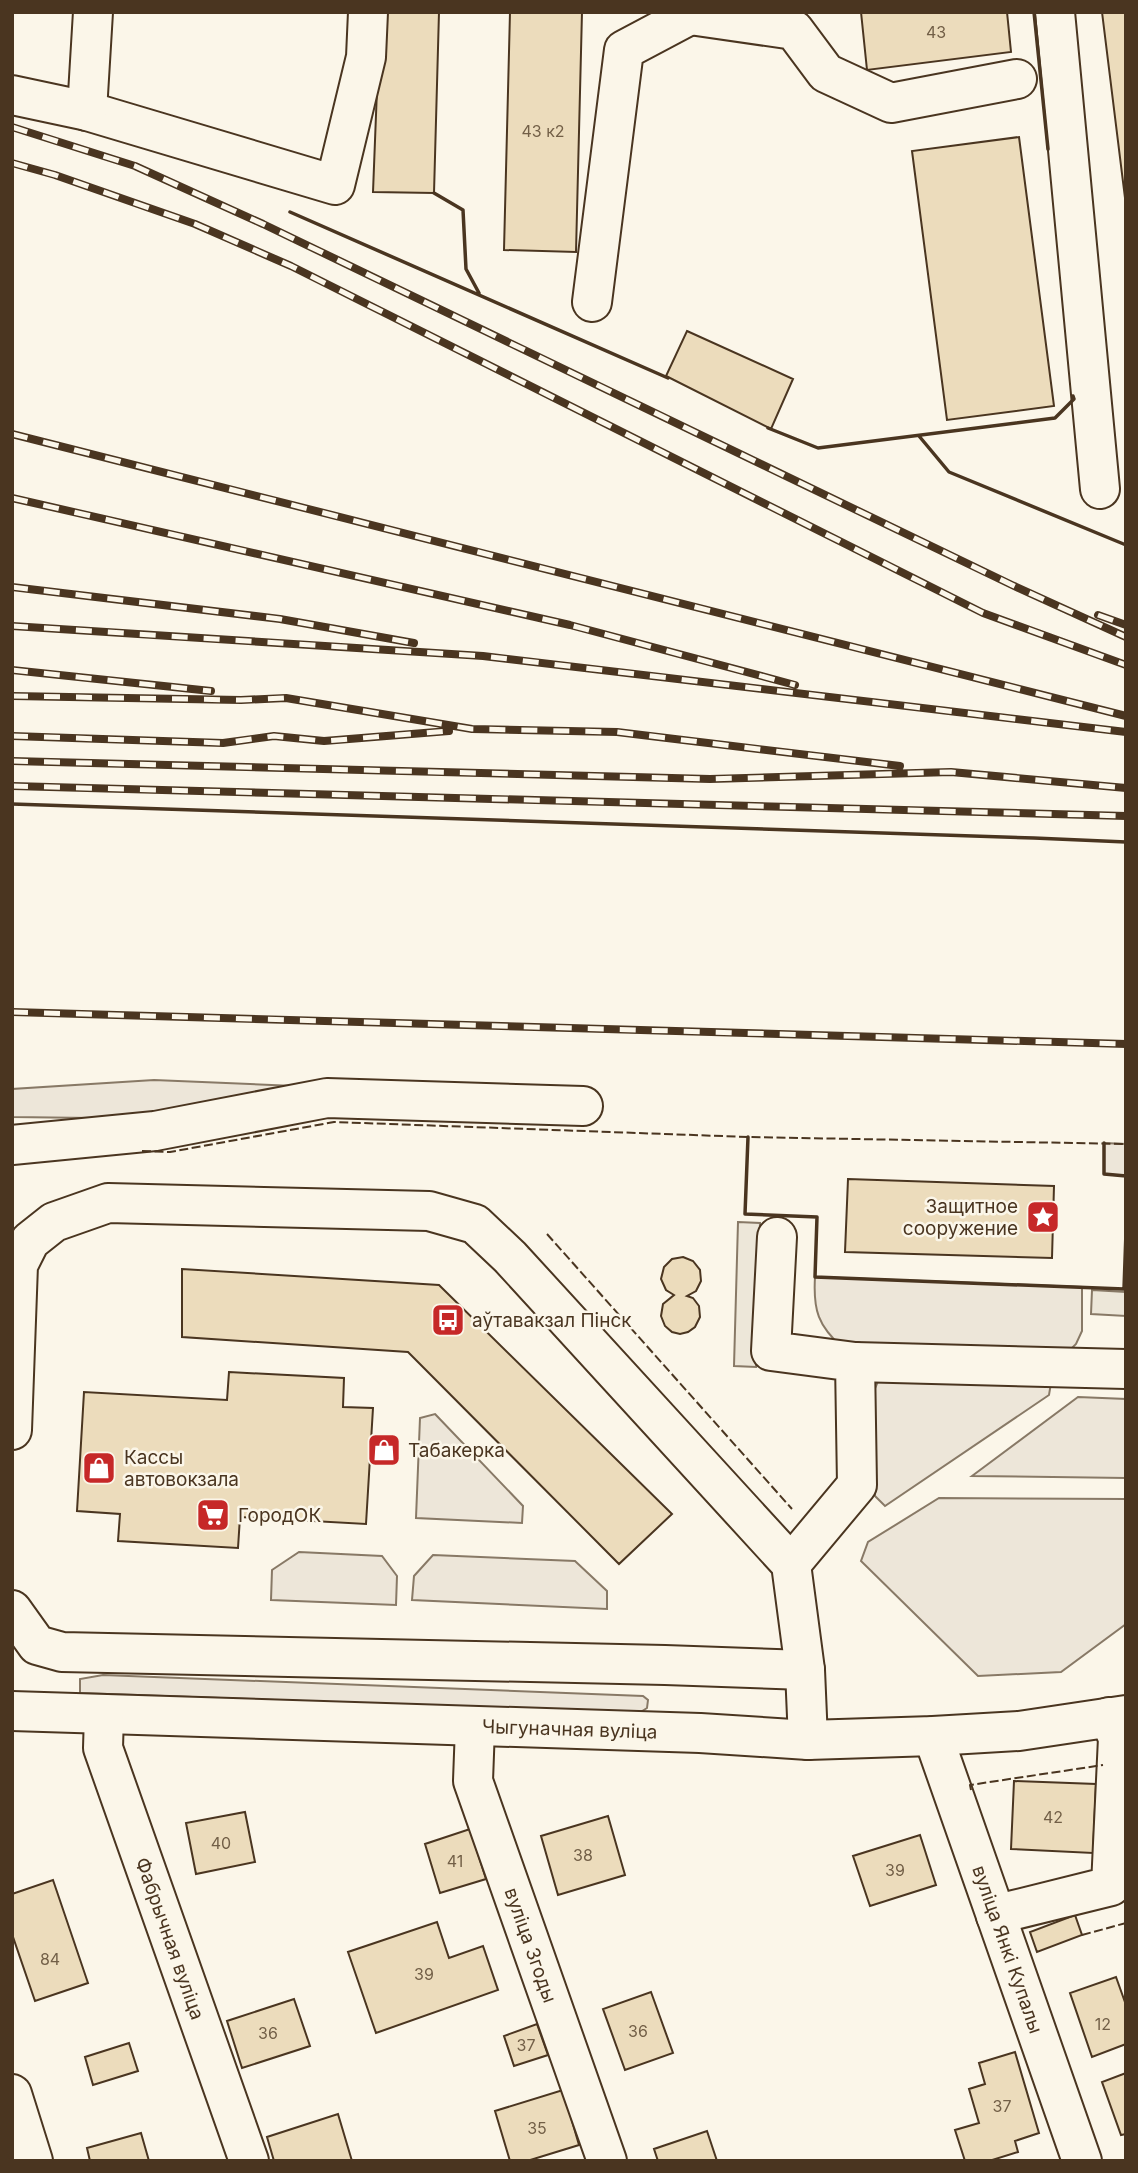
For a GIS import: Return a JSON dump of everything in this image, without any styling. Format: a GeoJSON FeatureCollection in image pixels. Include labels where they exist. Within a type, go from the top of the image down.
{"type":"FeatureCollection","features":[{"type":"Feature","properties":{"kind":"street"},"geometry":{"type":"LineString","coordinates":[[87,111],[93,12]]}},
{"type":"Feature","properties":{"kind":"street"},"geometry":{"type":"LineString","coordinates":[[12,95],[87,111],[335,185],[366,57],[368,12]]}},
{"type":"Feature","properties":{"kind":"street"},"geometry":{"type":"LineString","coordinates":[[1055,12],[1100,489]]}},
{"type":"Feature","properties":{"kind":"street"},"geometry":{"type":"LineString","coordinates":[[592,302],[625,50],[690,13],[794,30],[826,73],[891,103],[1017,79]]}},
{"type":"Feature","properties":{"kind":"street"},"geometry":{"type":"LineString","coordinates":[[12,1145],[155,1131],[327,1097],[583,1106]]}},
{"type":"Feature","properties":{"kind":"street"},"geometry":{"type":"LineString","coordinates":[[12,1430],[18,1265],[30,1241],[54,1222],[108,1203],[429,1211],[475,1224],[510,1257],[791,1564],[805,1670],[808,1740]]}},
{"type":"Feature","properties":{"kind":"street"},"geometry":{"type":"LineString","coordinates":[[777,1237],[771,1351],[855,1362],[1126,1369]]}},
{"type":"Feature","properties":{"kind":"street"},"geometry":{"type":"LineString","coordinates":[[791,1564],[857,1485],[855,1362]]}},
{"type":"Feature","properties":{"kind":"street"},"geometry":{"type":"LineString","coordinates":[[12,1610],[37,1645],[62,1652],[805,1670]]}},
{"type":"Feature","properties":{"kind":"street","name":"Чыгуначная вуліца"},"geometry":{"type":"LineString","coordinates":[[12,1711],[700,1733],[808,1740],[1019,1731],[1117,1716]]}},
{"type":"Feature","properties":{"kind":"street","name":"Фабрычная вуліца"},"geometry":{"type":"LineString","coordinates":[[104,1714],[103,1748],[249,2161]]}},
{"type":"Feature","properties":{"kind":"street"},"geometry":{"type":"LineString","coordinates":[[996,1916],[1111,1886],[1117,1716]]}},
{"type":"Feature","properties":{"kind":"street","name":"вуліца Згоды"},"geometry":{"type":"LineString","coordinates":[[475,1727],[473,1781],[607,2161]]}},
{"type":"Feature","properties":{"kind":"street","name":"вуліца Янкі Купалы"},"geometry":{"type":"LineString","coordinates":[[933,1736],[1082,2161]]}},
{"type":"Feature","properties":{"kind":"street"},"geometry":{"type":"LineString","coordinates":[[12,2094],[33,2161]]}},
{"type":"Feature","properties":{"kind":"shaded area"},"geometry":{"type":"Polygon","coordinates":[[[154,1080],[318,1087],[171,1119],[12,1117],[12,1089],[154,1080]]]}},
{"type":"Feature","properties":{"kind":"shaded area"},"geometry":{"type":"Polygon","coordinates":[[[1104,1143],[1126,1144],[1126,1176],[1104,1174],[1104,1143]]]}},
{"type":"Feature","properties":{"kind":"shaded area"},"geometry":{"type":"Polygon","coordinates":[[[738,1222],[760,1223],[756,1367],[734,1366],[738,1222]]]}},
{"type":"Feature","properties":{"kind":"shaded area"},"geometry":{"type":"Polygon","coordinates":[[[815,1277],[1082,1287],[1082,1331],[1076,1344],[1064,1356],[843,1348],[819,1317],[815,1299],[815,1277]]]}},
{"type":"Feature","properties":{"kind":"shaded area"},"geometry":{"type":"Polygon","coordinates":[[[1092,1290],[1126,1292],[1126,1316],[1091,1314],[1092,1290]]]}},
{"type":"Feature","properties":{"kind":"shaded area"},"geometry":{"type":"Polygon","coordinates":[[[1052,1377],[1049,1395],[885,1506],[875,1496],[873,1393],[879,1379],[1052,1377]]]}},
{"type":"Feature","properties":{"kind":"shaded area"},"geometry":{"type":"Polygon","coordinates":[[[1078,1397],[1126,1399],[1126,1478],[972,1476],[1078,1397]]]}},
{"type":"Feature","properties":{"kind":"shaded area"},"geometry":{"type":"Polygon","coordinates":[[[435,1414],[523,1506],[522,1523],[416,1518],[420,1418],[435,1414]]]}},
{"type":"Feature","properties":{"kind":"shaded area"},"geometry":{"type":"Polygon","coordinates":[[[939,1498],[1126,1499],[1126,1624],[1061,1672],[978,1676],[861,1561],[868,1542],[939,1498]]]}},
{"type":"Feature","properties":{"kind":"shaded area"},"geometry":{"type":"Polygon","coordinates":[[[299,1552],[382,1556],[397,1576],[396,1605],[271,1600],[272,1570],[299,1552]]]}},
{"type":"Feature","properties":{"kind":"shaded area"},"geometry":{"type":"Polygon","coordinates":[[[433,1555],[575,1561],[607,1591],[607,1609],[412,1600],[414,1576],[433,1555]]]}},
{"type":"Feature","properties":{"kind":"shaded area"},"geometry":{"type":"Polygon","coordinates":[[[103,1675],[643,1696],[648,1700],[647,1708],[639,1713],[80,1693],[80,1679],[103,1675]]]}},
{"type":"Feature","properties":{"kind":"building"},"geometry":{"type":"Polygon","coordinates":[[[380,12],[439,12],[434,193],[373,192],[380,12]]]}},
{"type":"Feature","properties":{"kind":"building"},"geometry":{"type":"Polygon","coordinates":[[[510,12],[582,12],[576,252],[504,250],[510,12]]]}},
{"type":"Feature","properties":{"kind":"building"},"geometry":{"type":"Polygon","coordinates":[[[861,12],[1007,12],[1011,52],[867,70],[861,12]]]}},
{"type":"Feature","properties":{"kind":"building"},"geometry":{"type":"Polygon","coordinates":[[[1102,12],[1126,12],[1126,206],[1102,12]]]}},
{"type":"Feature","properties":{"kind":"building"},"geometry":{"type":"Polygon","coordinates":[[[1019,137],[1054,406],[947,420],[912,151],[1019,137]]]}},
{"type":"Feature","properties":{"kind":"building"},"geometry":{"type":"Polygon","coordinates":[[[687,331],[793,379],[771,429],[666,376],[687,331]]]}},
{"type":"Feature","properties":{"kind":"building"},"geometry":{"type":"Polygon","coordinates":[[[848,1179],[1054,1186],[1052,1258],[845,1252],[848,1179]]]}},
{"type":"Feature","properties":{"kind":"building"},"geometry":{"type":"Polygon","coordinates":[[[683,1257],[693,1261],[700,1270],[701,1281],[696,1291],[687,1296],[693,1298],[699,1306],[700,1317],[695,1327],[680,1334],[665,1326],[661,1316],[663,1304],[674,1295],[666,1290],[661,1279],[664,1267],[672,1259],[683,1257]]]}},
{"type":"Feature","properties":{"kind":"building"},"geometry":{"type":"Polygon","coordinates":[[[182,1269],[439,1285],[672,1514],[619,1564],[408,1352],[182,1337],[182,1269]]]}},
{"type":"Feature","properties":{"kind":"building"},"geometry":{"type":"Polygon","coordinates":[[[229,1372],[344,1378],[343,1407],[373,1408],[366,1524],[240,1517],[238,1548],[118,1541],[120,1514],[77,1511],[84,1392],[227,1400],[229,1372]]]}},
{"type":"Feature","properties":{"kind":"building"},"geometry":{"type":"Polygon","coordinates":[[[1014,1781],[1096,1784],[1093,1853],[1011,1849],[1014,1781]]]}},
{"type":"Feature","properties":{"kind":"building"},"geometry":{"type":"Polygon","coordinates":[[[245,1812],[255,1862],[196,1874],[186,1823],[245,1812]]]}},
{"type":"Feature","properties":{"kind":"building"},"geometry":{"type":"Polygon","coordinates":[[[608,1816],[625,1875],[558,1895],[541,1836],[608,1816]]]}},
{"type":"Feature","properties":{"kind":"building"},"geometry":{"type":"Polygon","coordinates":[[[470,1829],[486,1879],[440,1893],[425,1844],[470,1829]]]}},
{"type":"Feature","properties":{"kind":"building"},"geometry":{"type":"Polygon","coordinates":[[[920,1835],[936,1885],[870,1906],[853,1856],[920,1835]]]}},
{"type":"Feature","properties":{"kind":"building"},"geometry":{"type":"Polygon","coordinates":[[[53,1880],[88,1983],[35,2001],[12,1934],[12,1894],[53,1880]]]}},
{"type":"Feature","properties":{"kind":"building"},"geometry":{"type":"Polygon","coordinates":[[[1075,1915],[1082,1935],[1037,1952],[1030,1932],[1075,1915]]]}},
{"type":"Feature","properties":{"kind":"building"},"geometry":{"type":"Polygon","coordinates":[[[437,1922],[449,1958],[483,1946],[498,1990],[376,2033],[348,1952],[437,1922]]]}},
{"type":"Feature","properties":{"kind":"building"},"geometry":{"type":"Polygon","coordinates":[[[1116,1977],[1126,2005],[1126,2044],[1092,2057],[1070,1993],[1116,1977]]]}},
{"type":"Feature","properties":{"kind":"building"},"geometry":{"type":"Polygon","coordinates":[[[651,1992],[673,2053],[625,2070],[603,2009],[651,1992]]]}},
{"type":"Feature","properties":{"kind":"building"},"geometry":{"type":"Polygon","coordinates":[[[294,1999],[310,2046],[242,2068],[227,2021],[294,1999]]]}},
{"type":"Feature","properties":{"kind":"building"},"geometry":{"type":"Polygon","coordinates":[[[537,2024],[548,2055],[514,2066],[504,2036],[537,2024]]]}},
{"type":"Feature","properties":{"kind":"building"},"geometry":{"type":"Polygon","coordinates":[[[129,2043],[138,2071],[93,2085],[85,2057],[129,2043]]]}},
{"type":"Feature","properties":{"kind":"building"},"geometry":{"type":"Polygon","coordinates":[[[1015,2052],[1039,2133],[1015,2141],[1018,2152],[989,2161],[965,2161],[955,2130],[979,2123],[969,2089],[985,2084],[979,2063],[1015,2052]]]}},
{"type":"Feature","properties":{"kind":"building"},"geometry":{"type":"Polygon","coordinates":[[[1126,2073],[1126,2134],[1121,2135],[1102,2082],[1126,2073]]]}},
{"type":"Feature","properties":{"kind":"building"},"geometry":{"type":"Polygon","coordinates":[[[563,2090],[579,2145],[527,2161],[510,2161],[495,2111],[563,2090]]]}},
{"type":"Feature","properties":{"kind":"building"},"geometry":{"type":"Polygon","coordinates":[[[338,2114],[352,2161],[274,2161],[267,2137],[338,2114]]]}},
{"type":"Feature","properties":{"kind":"building"},"geometry":{"type":"Polygon","coordinates":[[[707,2131],[717,2161],[658,2161],[654,2149],[707,2131]]]}},
{"type":"Feature","properties":{"kind":"building"},"geometry":{"type":"Polygon","coordinates":[[[141,2133],[149,2161],[90,2161],[87,2148],[141,2133]]]}},
{"type":"Feature","properties":{"kind":"railway"},"geometry":{"type":"LineString","coordinates":[[12,127],[135,166],[263,224],[1012,585],[1126,637]]}},
{"type":"Feature","properties":{"kind":"railway"},"geometry":{"type":"LineString","coordinates":[[12,163],[55,175],[195,224],[291,266],[983,613],[1126,665]]}},
{"type":"Feature","properties":{"kind":"railway"},"geometry":{"type":"LineString","coordinates":[[12,434],[1126,716]]}},
{"type":"Feature","properties":{"kind":"railway"},"geometry":{"type":"LineString","coordinates":[[12,498],[570,625],[795,685]]}},
{"type":"Feature","properties":{"kind":"railway"},"geometry":{"type":"LineString","coordinates":[[12,587],[280,619],[414,643]]}},
{"type":"Feature","properties":{"kind":"railway"},"geometry":{"type":"LineString","coordinates":[[1098,615],[1126,625]]}},
{"type":"Feature","properties":{"kind":"railway"},"geometry":{"type":"LineString","coordinates":[[12,626],[483,656],[1126,732]]}},
{"type":"Feature","properties":{"kind":"railway"},"geometry":{"type":"LineString","coordinates":[[12,670],[211,691]]}},
{"type":"Feature","properties":{"kind":"railway"},"geometry":{"type":"LineString","coordinates":[[12,696],[241,700],[286,698],[472,729],[617,732],[900,766]]}},
{"type":"Feature","properties":{"kind":"railway"},"geometry":{"type":"LineString","coordinates":[[12,736],[223,743],[274,736],[324,741],[449,731]]}},
{"type":"Feature","properties":{"kind":"railway"},"geometry":{"type":"LineString","coordinates":[[12,761],[710,779],[951,772],[1126,788]]}},
{"type":"Feature","properties":{"kind":"railway"},"geometry":{"type":"LineString","coordinates":[[12,786],[1126,816]]}},
{"type":"Feature","properties":{"kind":"railway"},"geometry":{"type":"LineString","coordinates":[[12,1012],[1126,1044]]}},
{"type":"Feature","properties":{"kind":"fence"},"geometry":{"type":"LineString","coordinates":[[142,1151],[170,1152],[334,1122],[748,1137],[1126,1144]]}},
{"type":"Feature","properties":{"kind":"fence"},"geometry":{"type":"LineString","coordinates":[[547,1234],[792,1509]]}},
{"type":"Feature","properties":{"kind":"fence"},"geometry":{"type":"LineString","coordinates":[[971,1790],[970,1785],[1103,1765]]}},
{"type":"Feature","properties":{"kind":"fence"},"geometry":{"type":"LineString","coordinates":[[1082,1935],[1126,1923]]}},
{"type":"Feature","properties":{"kind":"wall"},"geometry":{"type":"LineString","coordinates":[[1034,12],[1048,149]]}},
{"type":"Feature","properties":{"kind":"wall"},"geometry":{"type":"LineString","coordinates":[[434,193],[463,210],[466,269],[479,293]]}},
{"type":"Feature","properties":{"kind":"wall"},"geometry":{"type":"LineString","coordinates":[[290,212],[668,378]]}},
{"type":"Feature","properties":{"kind":"wall"},"geometry":{"type":"LineString","coordinates":[[768,428],[818,448],[1055,418],[1074,399],[1073,396]]}},
{"type":"Feature","properties":{"kind":"wall"},"geometry":{"type":"LineString","coordinates":[[919,436],[949,472],[1126,545]]}},
{"type":"Feature","properties":{"kind":"wall"},"geometry":{"type":"LineString","coordinates":[[12,804],[1126,842]]}},
{"type":"Feature","properties":{"kind":"wall"},"geometry":{"type":"LineString","coordinates":[[748,1137],[745,1214],[817,1217],[815,1277],[1124,1289],[1126,1232]]}},
{"type":"Feature","properties":{"kind":"wall"},"geometry":{"type":"LineString","coordinates":[[1104,1143],[1104,1174],[1126,1176]]}},
{"type":"Feature","properties":{"kind":"place","name":"Защитное сооружение"},"geometry":{"type":"Point","coordinates":[1043,1217]}},
{"type":"Feature","properties":{"kind":"place","name":"аўтавакзал Пінск"},"geometry":{"type":"Point","coordinates":[448,1320]}},
{"type":"Feature","properties":{"kind":"place","name":"Табакерка"},"geometry":{"type":"Point","coordinates":[384,1450]}},
{"type":"Feature","properties":{"kind":"place","name":"Кассы автовокзала"},"geometry":{"type":"Point","coordinates":[99,1468]}},
{"type":"Feature","properties":{"kind":"place","name":"ГородОК"},"geometry":{"type":"Point","coordinates":[213,1515]}}]}
